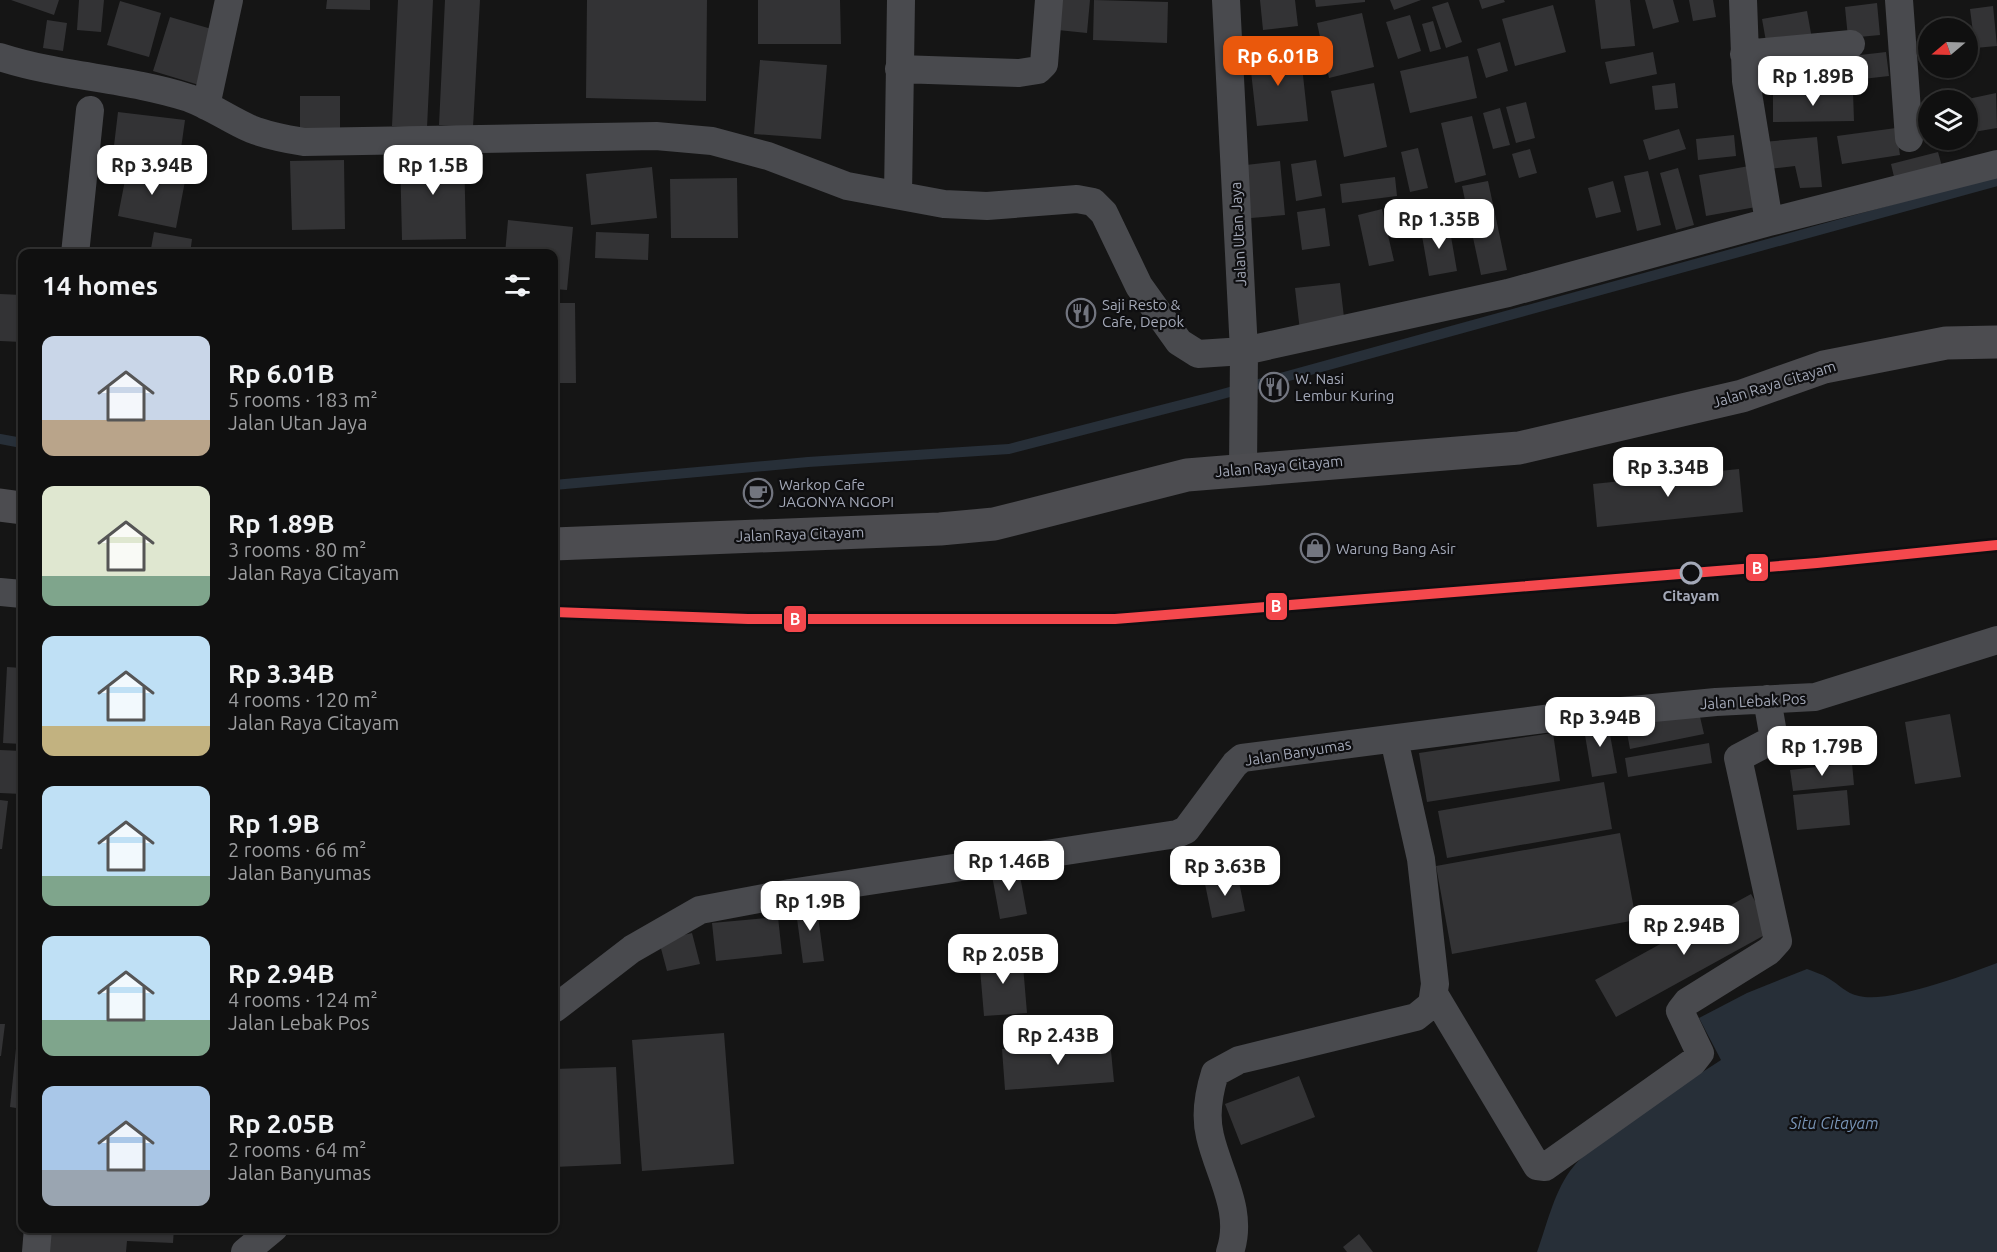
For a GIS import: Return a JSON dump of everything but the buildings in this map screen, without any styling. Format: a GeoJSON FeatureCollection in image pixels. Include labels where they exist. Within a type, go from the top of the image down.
{"type":"FeatureCollection","features":[{"type":"Feature","properties":{"kind":"main road","name":"Jalan Raya Citayam"},"geometry":{"type":"LineString","coordinates":[[558,544],[940,529],[994,524],[1187,475],[1519,448],[1742,396],[1824,367],[1946,343],[1997,342]]}},
{"type":"Feature","properties":{"kind":"main road"},"geometry":{"type":"LineString","coordinates":[[0,505],[18,507]]}},
{"type":"Feature","properties":{"kind":"street"},"geometry":{"type":"LineString","coordinates":[[206,106],[229,0]]}},
{"type":"Feature","properties":{"kind":"street"},"geometry":{"type":"LineString","coordinates":[[898,195],[901,0]]}},
{"type":"Feature","properties":{"kind":"street"},"geometry":{"type":"LineString","coordinates":[[899,69],[1019,73],[1038,70],[1044,64],[1049,0]]}},
{"type":"Feature","properties":{"kind":"street","name":"Jalan Utan Jaya"},"geometry":{"type":"LineString","coordinates":[[1226,0],[1244,364],[1243,469]]}},
{"type":"Feature","properties":{"kind":"street"},"geometry":{"type":"LineString","coordinates":[[1743,0],[1746,81],[1769,222]]}},
{"type":"Feature","properties":{"kind":"street"},"geometry":{"type":"LineString","coordinates":[[1907,1],[1910,138]]}},
{"type":"Feature","properties":{"kind":"street"},"geometry":{"type":"LineString","coordinates":[[1744,54],[1851,45]]}},
{"type":"Feature","properties":{"kind":"street"},"geometry":{"type":"LineString","coordinates":[[0,57],[29,66],[147,87],[206,106],[249,128],[278,138],[304,142],[656,136],[712,141],[768,156],[847,186],[944,204],[987,206],[1077,199],[1092,202],[1104,213],[1139,286],[1179,342],[1198,354],[1244,364],[1769,222],[1997,164]]}},
{"type":"Feature","properties":{"kind":"street"},"geometry":{"type":"LineString","coordinates":[[76,249],[90,110]]}},
{"type":"Feature","properties":{"kind":"street"},"geometry":{"type":"LineString","coordinates":[[0,592],[18,594]]}},
{"type":"Feature","properties":{"kind":"street","name":"Jalan Lebak Pos"},"geometry":{"type":"LineString","coordinates":[[1394,739],[1559,717],[1815,697],[1997,640]]}},
{"type":"Feature","properties":{"kind":"street"},"geometry":{"type":"LineString","coordinates":[[1434,994],[1537,1166],[1545,1167],[1693,1062],[1700,1053],[1680,1011],[1687,1002],[1769,951],[1778,941],[1738,758],[1774,739],[1767,699]]}},
{"type":"Feature","properties":{"kind":"street"},"geometry":{"type":"LineString","coordinates":[[1230,1252],[1234,1240],[1232,1204],[1209,1136],[1210,1088],[1215,1073],[1239,1060],[1416,1017],[1432,1004],[1434,994],[1421,858],[1394,739]]}},
{"type":"Feature","properties":{"kind":"street","name":"Jalan Banyumas"},"geometry":{"type":"LineString","coordinates":[[558,1006],[632,949],[700,910],[790,893],[1178,834],[1186,831],[1242,758],[1394,739]]}},
{"type":"Feature","properties":{"kind":"street"},"geometry":{"type":"LineString","coordinates":[[36,1252],[38,1233]]}},
{"type":"Feature","properties":{"kind":"street"},"geometry":{"type":"LineString","coordinates":[[244,1252],[272,1238]]}},
{"type":"Feature","properties":{"kind":"water","name":"Situ Citayam"},"geometry":{"type":"Polygon","coordinates":[[[1997,963],[1997,1252],[1537,1252],[1559,1190],[1570,1171],[1584,1156],[1620,1126],[1721,1060],[1699,1018],[1747,993],[1807,969],[1826,977],[1850,993],[1872,997],[1889,996],[1928,987],[1997,963]]]}},
{"type":"Feature","properties":{"kind":"waterway"},"geometry":{"type":"LineString","coordinates":[[558,485],[808,462],[1009,449],[1208,398],[1997,181]]}},
{"type":"Feature","properties":{"kind":"waterway"},"geometry":{"type":"LineString","coordinates":[[0,439],[18,442]]}},
{"type":"Feature","properties":{"kind":"transit line","name":"B"},"geometry":{"type":"LineString","coordinates":[[558,612],[748,619],[1115,619],[1817,563],[1997,545]]}},
{"type":"Feature","properties":{"kind":"place","name":"Saji Resto & Cafe, Depok"},"geometry":{"type":"Point","coordinates":[1081,313]}},
{"type":"Feature","properties":{"kind":"place","name":"W. Nasi Lembur Kuring"},"geometry":{"type":"Point","coordinates":[1274,387]}},
{"type":"Feature","properties":{"kind":"place","name":"Warkop Cafe JAGONYA NGOPI"},"geometry":{"type":"Point","coordinates":[758,493]}},
{"type":"Feature","properties":{"kind":"place","name":"Warung Bang Asir"},"geometry":{"type":"Point","coordinates":[1315,548]}},
{"type":"Feature","properties":{"kind":"place","name":"Citayam"},"geometry":{"type":"Point","coordinates":[1691,573]}}]}
